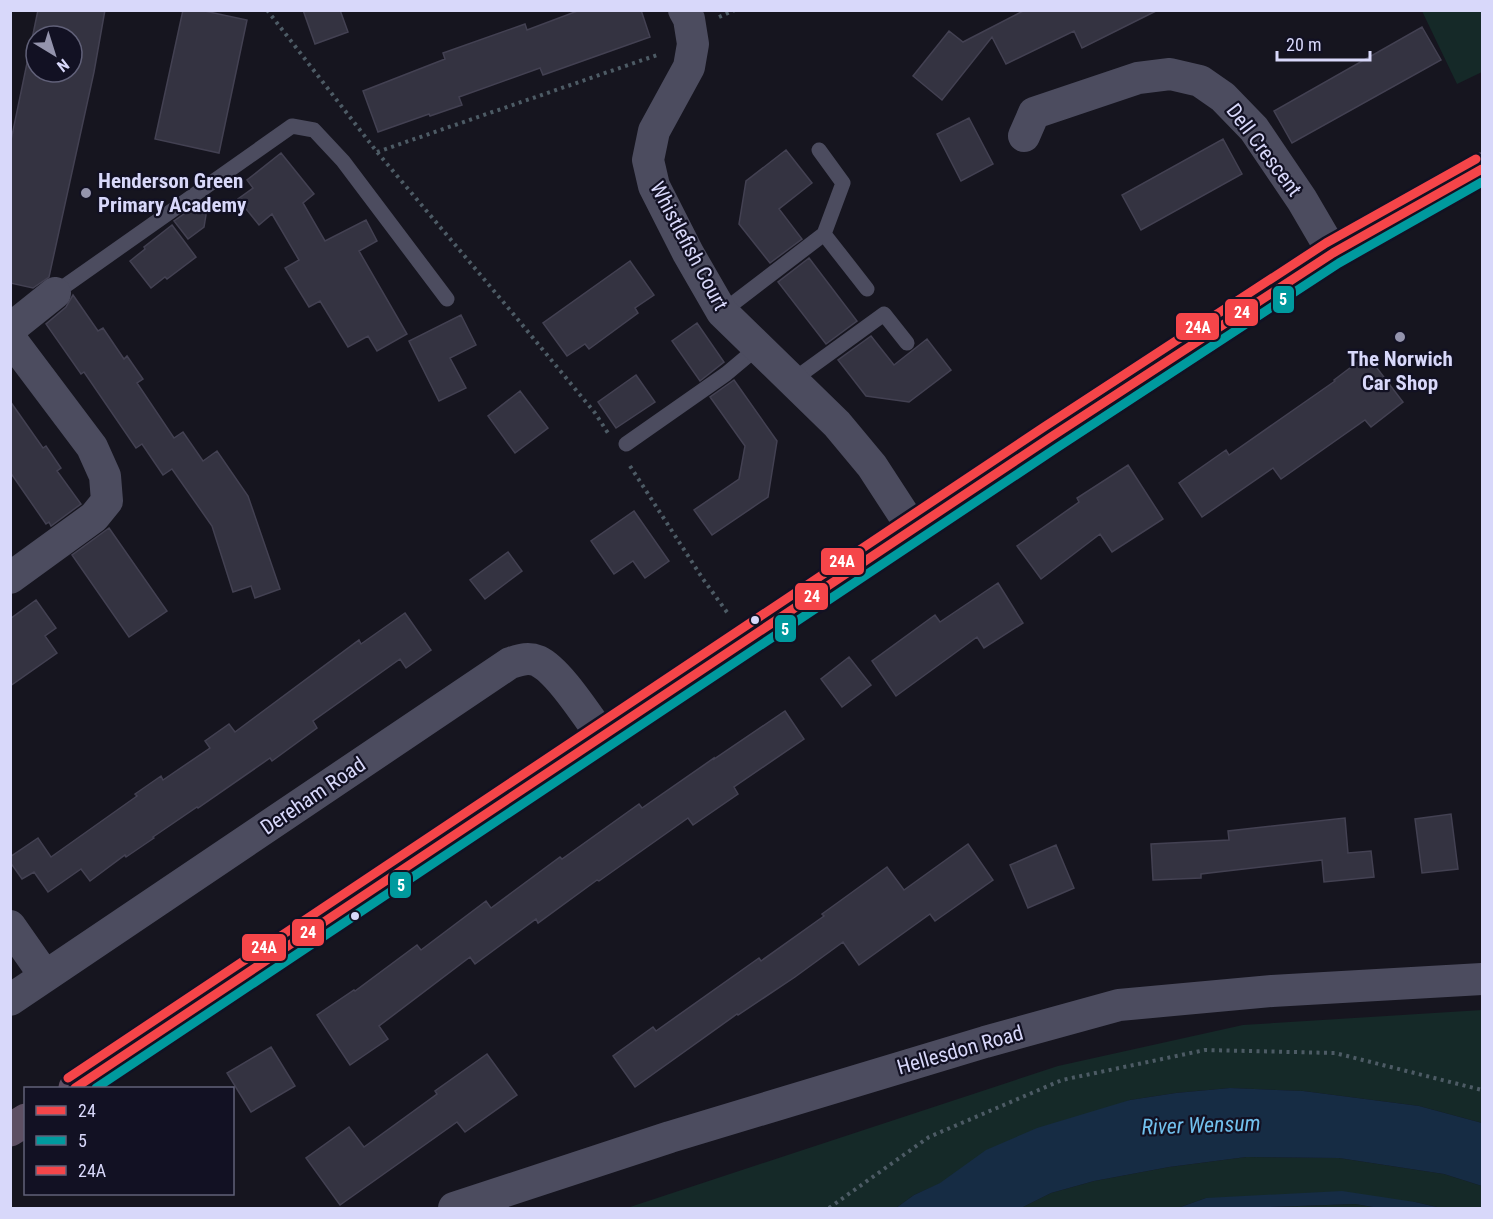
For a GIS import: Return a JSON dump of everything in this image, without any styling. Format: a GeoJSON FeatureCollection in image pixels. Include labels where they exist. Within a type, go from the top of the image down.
{"type":"FeatureCollection","features":[{"type":"Feature","properties":{"kind":"highway"},"geometry":{"type":"LineString","coordinates":[[78,1087],[1051,437],[1334,253],[1482,169]]}},
{"type":"Feature","properties":{"kind":"highway"},"geometry":{"type":"LineString","coordinates":[[10,1130],[24,1121]]}},
{"type":"Feature","properties":{"kind":"street","name":"Whistlefish Court"},"geometry":{"type":"LineString","coordinates":[[684,10],[689,19],[693,44],[689,67],[654,131],[648,160],[654,186],[688,253],[722,312],[837,424],[872,466],[913,529]]}},
{"type":"Feature","properties":{"kind":"street","name":"Dell Crescent"},"geometry":{"type":"LineString","coordinates":[[1024,117],[1138,78],[1170,74],[1200,81],[1223,97],[1254,129],[1302,200],[1334,253]]}},
{"type":"Feature","properties":{"kind":"street"},"geometry":{"type":"LineString","coordinates":[[10,329],[55,293]]}},
{"type":"Feature","properties":{"kind":"street"},"geometry":{"type":"LineString","coordinates":[[10,338],[92,447],[105,476],[107,501],[94,517],[10,578]]}},
{"type":"Feature","properties":{"kind":"street","name":"Dereham Road"},"geometry":{"type":"LineString","coordinates":[[10,1000],[510,663],[525,659],[539,662],[557,675],[602,736]]}},
{"type":"Feature","properties":{"kind":"street"},"geometry":{"type":"LineString","coordinates":[[10,926],[45,976]]}},
{"type":"Feature","properties":{"kind":"street","name":"Hellesdon Road"},"geometry":{"type":"LineString","coordinates":[[454,1209],[670,1137],[985,1042],[1119,1005],[1272,991],[1482,979]]}},
{"type":"Feature","properties":{"kind":"lane"},"geometry":{"type":"LineString","coordinates":[[55,293],[292,126],[314,130],[343,161],[447,299]]}},
{"type":"Feature","properties":{"kind":"lane"},"geometry":{"type":"LineString","coordinates":[[722,312],[824,234],[843,183],[819,150]]}},
{"type":"Feature","properties":{"kind":"lane"},"geometry":{"type":"LineString","coordinates":[[824,234],[867,289]]}},
{"type":"Feature","properties":{"kind":"lane"},"geometry":{"type":"LineString","coordinates":[[793,380],[884,314],[907,343]]}},
{"type":"Feature","properties":{"kind":"lane"},"geometry":{"type":"LineString","coordinates":[[626,444],[726,374],[757,348]]}},
{"type":"Feature","properties":{"kind":"path"},"geometry":{"type":"LineString","coordinates":[[267,10],[377,152],[595,413],[608,433]]}},
{"type":"Feature","properties":{"kind":"path"},"geometry":{"type":"LineString","coordinates":[[377,152],[693,44]]}},
{"type":"Feature","properties":{"kind":"path"},"geometry":{"type":"LineString","coordinates":[[637,477],[712,592]]}},
{"type":"Feature","properties":{"kind":"path"},"geometry":{"type":"LineString","coordinates":[[829,1209],[930,1137],[1062,1080],[1205,1050],[1335,1053],[1482,1089]]}},
{"type":"Feature","properties":{"kind":"green space"},"geometry":{"type":"Polygon","coordinates":[[[1422,11],[1482,11],[1482,72],[1457,84],[1422,11]]]}},
{"type":"Feature","properties":{"kind":"green space"},"geometry":{"type":"Polygon","coordinates":[[[1482,1010],[1482,1123],[1419,1106],[1303,1091],[1230,1088],[1176,1093],[1130,1100],[914,1195],[896,1208],[627,1208],[1058,1066],[1243,1025],[1482,1010]]]}},
{"type":"Feature","properties":{"kind":"green space"},"geometry":{"type":"Polygon","coordinates":[[[1246,1157],[1339,1158],[1444,1174],[1482,1186],[1482,1208],[1441,1208],[1415,1202],[1206,1198],[1178,1208],[1021,1208],[1051,1193],[1094,1181],[1169,1167],[1246,1157]]]}},
{"type":"Feature","properties":{"kind":"green space"},"geometry":{"type":"Polygon","coordinates":[[[1355,1204],[1379,1208],[1244,1208],[1355,1204]]]}},
{"type":"Feature","properties":{"kind":"water","name":"River Wensum"},"geometry":{"type":"Polygon","coordinates":[[[1230,1088],[1303,1091],[1419,1106],[1482,1123],[1482,1186],[1444,1174],[1339,1158],[1246,1157],[1169,1167],[1094,1181],[1051,1193],[1021,1208],[896,1208],[914,1195],[940,1183],[986,1150],[1037,1128],[1130,1100],[1230,1088]]]}},
{"type":"Feature","properties":{"kind":"water"},"geometry":{"type":"Polygon","coordinates":[[[1342,1191],[1441,1208],[1379,1208],[1355,1204],[1178,1208],[1206,1198],[1342,1191]]]}},
{"type":"Feature","properties":{"kind":"building"},"geometry":{"type":"Polygon","coordinates":[[[38,10],[105,10],[94,72],[49,277],[33,288],[10,283],[10,145],[24,78],[24,84],[84,84],[84,24],[35,24],[38,10]]]}},
{"type":"Feature","properties":{"kind":"building"},"geometry":{"type":"Polygon","coordinates":[[[183,10],[200,10],[247,20],[219,153],[155,139],[183,10]]]}},
{"type":"Feature","properties":{"kind":"building"},"geometry":{"type":"Polygon","coordinates":[[[303,10],[340,10],[348,32],[315,44],[303,10]]]}},
{"type":"Feature","properties":{"kind":"building"},"geometry":{"type":"Polygon","coordinates":[[[580,10],[641,10],[650,37],[543,75],[540,68],[459,97],[462,105],[378,132],[363,91],[445,59],[443,53],[525,24],[527,30],[580,10]]]}},
{"type":"Feature","properties":{"kind":"building"},"geometry":{"type":"Polygon","coordinates":[[[1025,10],[1158,10],[1082,48],[1074,31],[1006,64],[992,37],[942,100],[913,76],[949,31],[963,42],[1025,10]]]}},
{"type":"Feature","properties":{"kind":"building"},"geometry":{"type":"Polygon","coordinates":[[[1422,27],[1441,60],[1292,143],[1274,111],[1422,27]]]}},
{"type":"Feature","properties":{"kind":"building"},"geometry":{"type":"Polygon","coordinates":[[[969,118],[993,164],[961,181],[937,134],[969,118]]]}},
{"type":"Feature","properties":{"kind":"building"},"geometry":{"type":"Polygon","coordinates":[[[1223,139],[1242,174],[1141,230],[1122,195],[1223,139]]]}},
{"type":"Feature","properties":{"kind":"building"},"geometry":{"type":"Polygon","coordinates":[[[786,150],[812,183],[779,209],[802,239],[770,263],[739,224],[746,181],[786,150]]]}},
{"type":"Feature","properties":{"kind":"building"},"geometry":{"type":"Polygon","coordinates":[[[281,153],[314,194],[303,203],[325,241],[366,220],[377,241],[359,251],[407,334],[377,351],[368,336],[348,347],[320,301],[309,307],[285,268],[299,260],[272,214],[259,225],[238,199],[253,188],[247,180],[281,153]]]}},
{"type":"Feature","properties":{"kind":"building"},"geometry":{"type":"Polygon","coordinates":[[[198,204],[206,215],[204,227],[188,239],[174,221],[198,204]]]}},
{"type":"Feature","properties":{"kind":"building"},"geometry":{"type":"Polygon","coordinates":[[[172,225],[196,257],[151,288],[130,261],[172,225]]]}},
{"type":"Feature","properties":{"kind":"building"},"geometry":{"type":"Polygon","coordinates":[[[809,258],[857,321],[826,344],[778,282],[809,258]]]}},
{"type":"Feature","properties":{"kind":"building"},"geometry":{"type":"Polygon","coordinates":[[[630,261],[654,295],[635,308],[638,313],[589,349],[585,344],[567,356],[543,323],[630,261]]]}},
{"type":"Feature","properties":{"kind":"building"},"geometry":{"type":"Polygon","coordinates":[[[73,295],[98,331],[103,328],[124,359],[127,356],[143,379],[137,383],[174,438],[183,432],[203,461],[217,451],[248,496],[280,589],[255,598],[251,586],[233,592],[212,526],[172,469],[163,475],[142,444],[136,448],[84,372],[81,374],[46,324],[66,307],[73,295]]]}},
{"type":"Feature","properties":{"kind":"building"},"geometry":{"type":"Polygon","coordinates":[[[461,315],[476,345],[450,358],[466,388],[439,401],[409,341],[461,315]]]}},
{"type":"Feature","properties":{"kind":"building"},"geometry":{"type":"Polygon","coordinates":[[[697,323],[724,362],[700,381],[672,341],[697,323]]]}},
{"type":"Feature","properties":{"kind":"building"},"geometry":{"type":"Polygon","coordinates":[[[871,336],[894,365],[927,339],[951,370],[909,402],[866,396],[838,360],[871,336]]]}},
{"type":"Feature","properties":{"kind":"building"},"geometry":{"type":"Polygon","coordinates":[[[1367,355],[1403,402],[1371,427],[1365,420],[1281,479],[1273,468],[1202,517],[1179,483],[1226,450],[1229,455],[1335,381],[1367,355]]]}},
{"type":"Feature","properties":{"kind":"building"},"geometry":{"type":"Polygon","coordinates":[[[636,375],[655,402],[616,428],[598,402],[636,375]]]}},
{"type":"Feature","properties":{"kind":"building"},"geometry":{"type":"Polygon","coordinates":[[[734,380],[777,441],[768,497],[712,535],[694,510],[739,479],[745,446],[710,397],[734,380]]]}},
{"type":"Feature","properties":{"kind":"building"},"geometry":{"type":"Polygon","coordinates":[[[520,391],[548,428],[515,453],[488,416],[520,391]]]}},
{"type":"Feature","properties":{"kind":"building"},"geometry":{"type":"Polygon","coordinates":[[[10,401],[43,448],[46,446],[61,468],[57,471],[81,504],[51,526],[49,522],[46,524],[10,472],[10,401]]]}},
{"type":"Feature","properties":{"kind":"building"},"geometry":{"type":"Polygon","coordinates":[[[1128,465],[1163,519],[1112,552],[1100,534],[1041,579],[1017,546],[1079,502],[1077,498],[1128,465]]]}},
{"type":"Feature","properties":{"kind":"building"},"geometry":{"type":"Polygon","coordinates":[[[634,511],[669,561],[645,578],[633,561],[614,574],[591,541],[634,511]]]}},
{"type":"Feature","properties":{"kind":"building"},"geometry":{"type":"Polygon","coordinates":[[[109,528],[167,611],[129,637],[72,555],[109,528]]]}},
{"type":"Feature","properties":{"kind":"building"},"geometry":{"type":"Polygon","coordinates":[[[508,552],[522,571],[485,599],[470,580],[508,552]]]}},
{"type":"Feature","properties":{"kind":"building"},"geometry":{"type":"Polygon","coordinates":[[[998,583],[1023,623],[984,648],[977,637],[896,696],[872,661],[935,615],[940,622],[998,583]]]}},
{"type":"Feature","properties":{"kind":"building"},"geometry":{"type":"Polygon","coordinates":[[[36,600],[56,628],[45,636],[57,653],[10,686],[10,619],[36,600]]]}},
{"type":"Feature","properties":{"kind":"building"},"geometry":{"type":"Polygon","coordinates":[[[405,613],[431,650],[406,668],[400,659],[313,721],[317,728],[272,761],[270,758],[90,881],[81,869],[48,892],[34,872],[22,879],[10,862],[10,857],[38,838],[51,857],[137,796],[135,794],[161,776],[163,780],[210,748],[205,741],[229,724],[235,732],[359,640],[361,644],[405,613]]]}},
{"type":"Feature","properties":{"kind":"building"},"geometry":{"type":"Polygon","coordinates":[[[849,657],[871,685],[842,707],[821,679],[849,657]]]}},
{"type":"Feature","properties":{"kind":"building"},"geometry":{"type":"Polygon","coordinates":[[[785,711],[804,739],[734,787],[738,794],[693,825],[688,818],[538,923],[536,919],[475,964],[470,957],[379,1026],[388,1039],[350,1065],[317,1015],[355,991],[417,945],[421,950],[486,901],[491,908],[560,857],[562,859],[639,804],[642,808],[785,711]]]}},
{"type":"Feature","properties":{"kind":"building"},"geometry":{"type":"Polygon","coordinates":[[[1451,814],[1458,869],[1422,873],[1415,819],[1451,814]]]}},
{"type":"Feature","properties":{"kind":"building"},"geometry":{"type":"Polygon","coordinates":[[[1345,818],[1348,853],[1371,851],[1374,877],[1324,882],[1322,860],[1201,874],[1201,878],[1153,880],[1151,844],[1229,840],[1228,831],[1345,818]]]}},
{"type":"Feature","properties":{"kind":"building"},"geometry":{"type":"Polygon","coordinates":[[[968,844],[993,880],[935,921],[930,914],[859,965],[843,942],[635,1087],[613,1056],[653,1027],[656,1031],[759,958],[761,961],[887,867],[904,890],[968,844]]]}},
{"type":"Feature","properties":{"kind":"building"},"geometry":{"type":"Polygon","coordinates":[[[1056,845],[1074,888],[1028,908],[1010,865],[1056,845]]]}},
{"type":"Feature","properties":{"kind":"building"},"geometry":{"type":"Polygon","coordinates":[[[271,1047],[295,1086],[251,1112],[227,1073],[271,1047]]]}},
{"type":"Feature","properties":{"kind":"building"},"geometry":{"type":"Polygon","coordinates":[[[487,1054],[517,1095],[465,1132],[457,1122],[340,1205],[306,1158],[349,1127],[364,1147],[437,1094],[435,1091],[487,1054]]]}},
{"type":"Feature","properties":{"kind":"transit line","name":"24A"},"geometry":{"type":"LineString","coordinates":[[68,1078],[1044,427],[1326,243],[1476,159]]}},
{"type":"Feature","properties":{"kind":"transit line","name":"24"},"geometry":{"type":"LineString","coordinates":[[76,1087],[1051,437],[1333,253],[1482,169]]}},
{"type":"Feature","properties":{"kind":"transit line","name":"5"},"geometry":{"type":"LineString","coordinates":[[98,1087],[1058,447],[1339,263],[1482,182]]}},
{"type":"Feature","properties":{"kind":"place","name":"Henderson Green Primary Academy"},"geometry":{"type":"Point","coordinates":[86,193]}},
{"type":"Feature","properties":{"kind":"place","name":"The Norwich Car Shop"},"geometry":{"type":"Point","coordinates":[1400,337]}}]}
